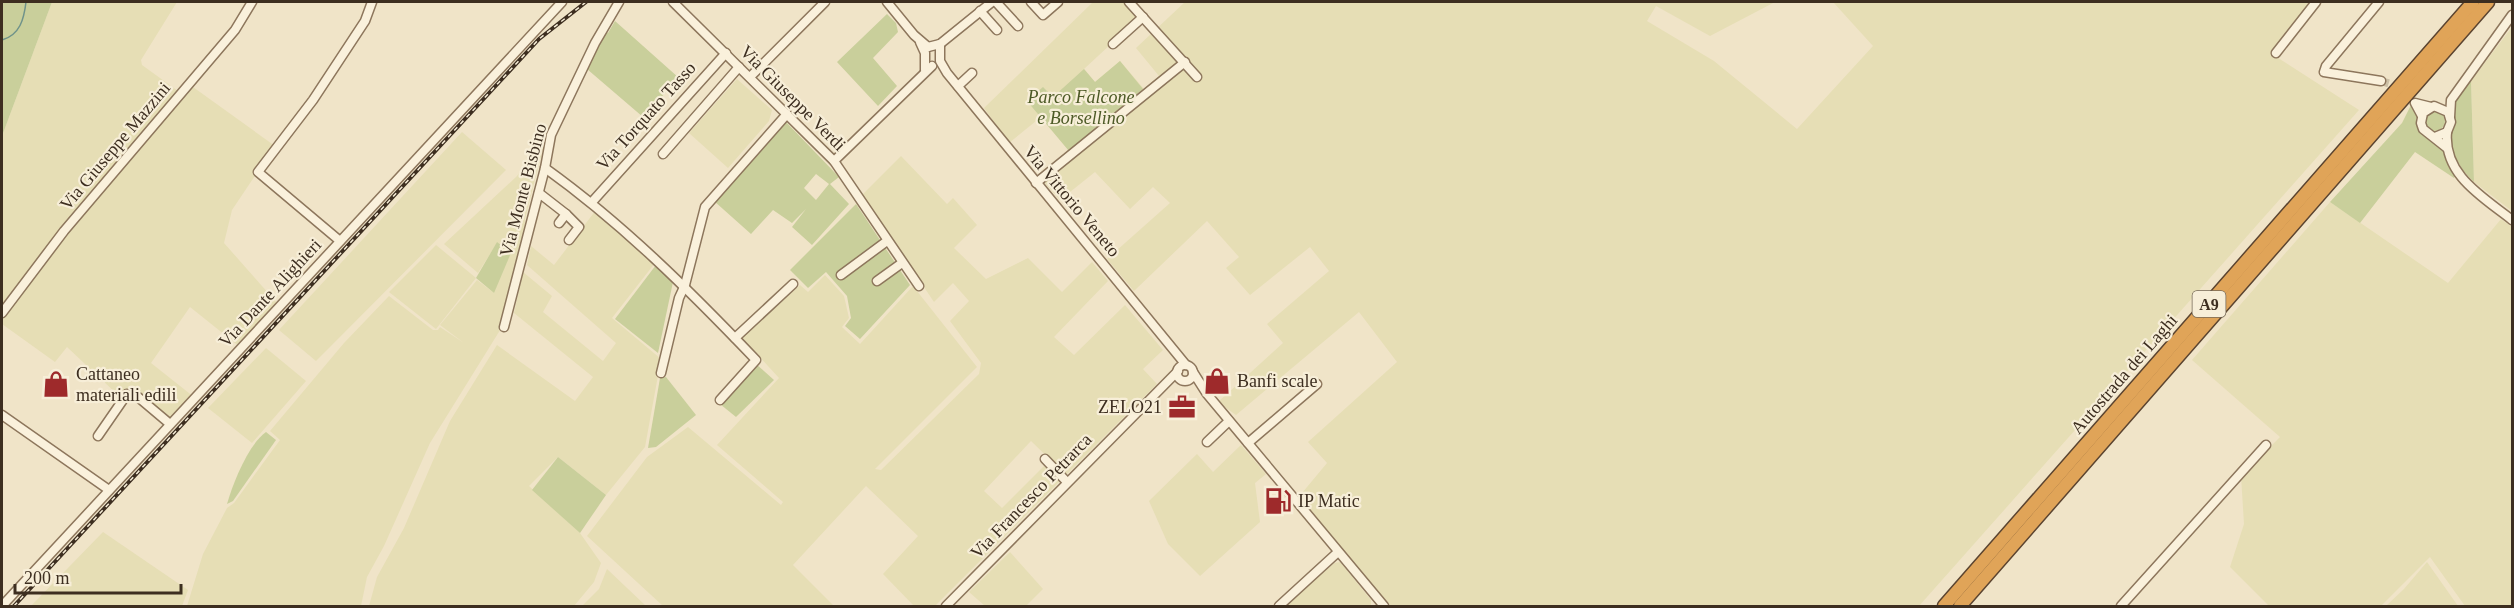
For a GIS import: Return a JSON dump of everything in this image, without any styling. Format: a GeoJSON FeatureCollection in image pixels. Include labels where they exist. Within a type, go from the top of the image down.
{"type":"FeatureCollection","features":[{"type":"Feature","properties":{"kind":"highway","name":"Autostrada dei Laghi"},"geometry":{"type":"LineString","coordinates":[[1942,606],[2473,2]]}},
{"type":"Feature","properties":{"kind":"highway","name":"Autostrada dei Laghi"},"geometry":{"type":"LineString","coordinates":[[1960,606],[2488,2]]}},
{"type":"Feature","properties":{"kind":"highway"},"geometry":{"type":"LineString","coordinates":[[1967,606],[2031,526]]}},
{"type":"Feature","properties":{"kind":"street","name":"Via Giuseppe Mazzini"},"geometry":{"type":"LineString","coordinates":[[2,313],[64,231],[235,30],[252,2]]}},
{"type":"Feature","properties":{"kind":"street"},"geometry":{"type":"LineString","coordinates":[[340,241],[258,172],[332,72],[365,21],[372,2]]}},
{"type":"Feature","properties":{"kind":"street","name":"Via Dante Alighieri"},"geometry":{"type":"LineString","coordinates":[[2,606],[562,2]]}},
{"type":"Feature","properties":{"kind":"street","name":"Via Monte Bisbino"},"geometry":{"type":"LineString","coordinates":[[504,327],[539,193],[551,135],[595,43],[619,2]]}},
{"type":"Feature","properties":{"kind":"street","name":"Via Giuseppe Verdi"},"geometry":{"type":"LineString","coordinates":[[673,2],[834,161],[918,286]]}},
{"type":"Feature","properties":{"kind":"street"},"geometry":{"type":"LineString","coordinates":[[750,77],[825,2]]}},
{"type":"Feature","properties":{"kind":"street"},"geometry":{"type":"LineString","coordinates":[[887,2],[932,57]]}},
{"type":"Feature","properties":{"kind":"street"},"geometry":{"type":"LineString","coordinates":[[834,161],[932,57],[980,11],[994,2],[1018,26]]}},
{"type":"Feature","properties":{"kind":"street"},"geometry":{"type":"LineString","coordinates":[[1031,2],[1043,15],[1058,2]]}},
{"type":"Feature","properties":{"kind":"street"},"geometry":{"type":"LineString","coordinates":[[1130,2],[1197,77]]}},
{"type":"Feature","properties":{"kind":"street"},"geometry":{"type":"LineString","coordinates":[[2276,53],[2316,2]]}},
{"type":"Feature","properties":{"kind":"street"},"geometry":{"type":"LineString","coordinates":[[2379,2],[2326,66],[2324,72],[2381,81]]}},
{"type":"Feature","properties":{"kind":"street"},"geometry":{"type":"LineString","coordinates":[[980,11],[997,30]]}},
{"type":"Feature","properties":{"kind":"street"},"geometry":{"type":"LineString","coordinates":[[2447,148],[2451,100],[2512,15]]}},
{"type":"Feature","properties":{"kind":"street"},"geometry":{"type":"LineString","coordinates":[[1113,44],[1143,17]]}},
{"type":"Feature","properties":{"kind":"street","name":"Via Torquato Tasso"},"geometry":{"type":"LineString","coordinates":[[592,202],[726,53]]}},
{"type":"Feature","properties":{"kind":"street","name":"Via Vittorio Veneto"},"geometry":{"type":"LineString","coordinates":[[932,57],[1175,351],[1181,368],[1178,376],[1184,381]]}},
{"type":"Feature","properties":{"kind":"street"},"geometry":{"type":"LineString","coordinates":[[1036,183],[1185,62]]}},
{"type":"Feature","properties":{"kind":"street"},"geometry":{"type":"LineString","coordinates":[[663,154],[739,67]]}},
{"type":"Feature","properties":{"kind":"street"},"geometry":{"type":"LineString","coordinates":[[958,86],[972,73]]}},
{"type":"Feature","properties":{"kind":"street"},"geometry":{"type":"LineString","coordinates":[[2432,107],[2451,100]]}},
{"type":"Feature","properties":{"kind":"street"},"geometry":{"type":"LineString","coordinates":[[2450,117],[2444,109],[2415,103],[2422,116],[2423,129],[2447,148],[2460,177],[2512,219]]}},
{"type":"Feature","properties":{"kind":"street"},"geometry":{"type":"LineString","coordinates":[[661,373],[678,298],[685,285],[705,207],[787,114]]}},
{"type":"Feature","properties":{"kind":"street"},"geometry":{"type":"LineString","coordinates":[[2435,137],[2447,132]]}},
{"type":"Feature","properties":{"kind":"street"},"geometry":{"type":"LineString","coordinates":[[545,168],[592,202],[685,285],[756,360],[720,400]]}},
{"type":"Feature","properties":{"kind":"street"},"geometry":{"type":"LineString","coordinates":[[539,193],[579,226],[570,240]]}},
{"type":"Feature","properties":{"kind":"street"},"geometry":{"type":"LineString","coordinates":[[559,223],[566,214]]}},
{"type":"Feature","properties":{"kind":"street"},"geometry":{"type":"LineString","coordinates":[[841,275],[887,241]]}},
{"type":"Feature","properties":{"kind":"street"},"geometry":{"type":"LineString","coordinates":[[877,281],[902,263]]}},
{"type":"Feature","properties":{"kind":"street"},"geometry":{"type":"LineString","coordinates":[[735,338],[793,284]]}},
{"type":"Feature","properties":{"kind":"street"},"geometry":{"type":"LineString","coordinates":[[1181,368],[1193,372],[1207,394],[1382,605]]}},
{"type":"Feature","properties":{"kind":"street","name":"Via Francesco Petrarca"},"geometry":{"type":"LineString","coordinates":[[946,606],[1181,368]]}},
{"type":"Feature","properties":{"kind":"street"},"geometry":{"type":"LineString","coordinates":[[1165,384],[1190,380],[1193,372]]}},
{"type":"Feature","properties":{"kind":"street"},"geometry":{"type":"LineString","coordinates":[[1184,381],[1207,394]]}},
{"type":"Feature","properties":{"kind":"street"},"geometry":{"type":"LineString","coordinates":[[1248,443],[1317,384]]}},
{"type":"Feature","properties":{"kind":"street"},"geometry":{"type":"LineString","coordinates":[[98,436],[127,394],[138,397],[170,424]]}},
{"type":"Feature","properties":{"kind":"street"},"geometry":{"type":"LineString","coordinates":[[2,415],[109,490]]}},
{"type":"Feature","properties":{"kind":"street"},"geometry":{"type":"LineString","coordinates":[[1207,442],[1229,421]]}},
{"type":"Feature","properties":{"kind":"street"},"geometry":{"type":"LineString","coordinates":[[2121,606],[2266,445]]}},
{"type":"Feature","properties":{"kind":"street"},"geometry":{"type":"LineString","coordinates":[[1045,459],[1067,482]]}},
{"type":"Feature","properties":{"kind":"street"},"geometry":{"type":"LineString","coordinates":[[1279,606],[1342,556]]}},
{"type":"Feature","properties":{"kind":"green space"},"geometry":{"type":"Polygon","coordinates":[[[2,2],[52,2],[2,136],[2,2]]]}},
{"type":"Feature","properties":{"kind":"green space"},"geometry":{"type":"Polygon","coordinates":[[[52,2],[177,2],[141,60],[142,65],[178,91],[186,82],[275,146],[232,210],[224,243],[278,304],[240,347],[190,307],[151,363],[194,397],[168,420],[129,391],[119,396],[67,347],[55,362],[2,324],[2,136],[52,2]]]}},
{"type":"Feature","properties":{"kind":"green space"},"geometry":{"type":"Polygon","coordinates":[[[1093,2],[1124,2],[1139,18],[1084,69],[1095,82],[1120,61],[1144,89],[1159,76],[1136,48],[1185,2],[1775,2],[1710,36],[1656,6],[1647,21],[1714,61],[1797,129],[1873,46],[1833,2],[2311,2],[2272,54],[2359,110],[1919,606],[1391,606],[1297,499],[1327,463],[1308,442],[1397,362],[1359,312],[1236,415],[1218,402],[1283,343],[1267,324],[1329,271],[1310,247],[1250,295],[1226,268],[1239,257],[1207,221],[1134,291],[1107,259],[1170,203],[1153,187],[1130,209],[1095,172],[1060,200],[1044,182],[1074,157],[1041,117],[1009,143],[984,108],[1093,2]]]}},
{"type":"Feature","properties":{"kind":"green space"},"geometry":{"type":"Polygon","coordinates":[[[887,14],[896,23],[898,32],[873,58],[897,86],[878,106],[837,62],[887,14]]]}},
{"type":"Feature","properties":{"kind":"green space"},"geometry":{"type":"Polygon","coordinates":[[[615,21],[679,78],[643,117],[587,69],[605,31],[608,33],[615,21]]]}},
{"type":"Feature","properties":{"kind":"green space"},"geometry":{"type":"Polygon","coordinates":[[[2512,27],[2512,211],[2474,182],[2471,81],[2512,27]]]}},
{"type":"Feature","properties":{"kind":"green space","name":"Parco Falcone e Borsellino"},"geometry":{"type":"Polygon","coordinates":[[[1120,61],[1143,89],[1069,151],[1027,101],[1043,87],[1053,97],[1084,69],[1095,82],[1120,61]]]}},
{"type":"Feature","properties":{"kind":"green space"},"geometry":{"type":"Polygon","coordinates":[[[737,79],[772,110],[769,121],[728,168],[689,133],[737,79]]]}},
{"type":"Feature","properties":{"kind":"green space"},"geometry":{"type":"Polygon","coordinates":[[[2471,81],[2474,182],[2457,161],[2450,137],[2454,104],[2471,81]]]}},
{"type":"Feature","properties":{"kind":"green space"},"geometry":{"type":"Polygon","coordinates":[[[2411,105],[2417,114],[2419,130],[2441,144],[2455,176],[2454,178],[2415,152],[2360,223],[2330,202],[2402,123],[2411,105]]]}},
{"type":"Feature","properties":{"kind":"green space"},"geometry":{"type":"Polygon","coordinates":[[[2431,111],[2439,111],[2445,117],[2445,125],[2439,131],[2431,131],[2425,125],[2425,117],[2431,111]]]}},
{"type":"Feature","properties":{"kind":"green space"},"geometry":{"type":"Polygon","coordinates":[[[786,122],[839,177],[830,184],[849,204],[812,245],[792,227],[806,209],[792,223],[773,210],[751,234],[714,201],[786,122]],[[816,174],[804,188],[816,200],[829,184],[816,174]]]}},
{"type":"Feature","properties":{"kind":"green space"},"geometry":{"type":"Polygon","coordinates":[[[462,132],[506,170],[316,361],[279,330],[462,132]]]}},
{"type":"Feature","properties":{"kind":"green space"},"geometry":{"type":"Polygon","coordinates":[[[544,144],[525,219],[524,243],[502,327],[430,443],[384,546],[367,577],[361,606],[187,606],[203,554],[227,508],[234,503],[280,440],[270,431],[344,343],[389,296],[433,330],[438,330],[440,327],[464,343],[440,325],[477,280],[494,293],[497,243],[478,273],[444,244],[516,177],[544,144]]]}},
{"type":"Feature","properties":{"kind":"green space"},"geometry":{"type":"Polygon","coordinates":[[[901,156],[947,204],[953,198],[977,225],[954,248],[986,279],[1028,258],[1062,292],[1092,262],[1108,281],[1054,337],[1074,355],[1125,305],[1163,350],[1143,369],[1157,384],[1066,475],[1031,441],[984,491],[1002,508],[1044,466],[1060,481],[935,606],[914,606],[883,574],[918,536],[866,486],[793,565],[834,606],[663,606],[587,536],[647,457],[688,427],[781,505],[783,502],[717,445],[779,378],[742,338],[800,285],[808,292],[825,275],[844,296],[849,318],[842,327],[860,344],[913,286],[977,367],[875,469],[881,470],[979,374],[981,363],[950,321],[969,301],[953,283],[934,302],[862,195],[901,156]]]}},
{"type":"Feature","properties":{"kind":"green space"},"geometry":{"type":"Polygon","coordinates":[[[2330,202],[2448,283],[2501,219],[2512,227],[2512,606],[2465,606],[2430,557],[2381,606],[2269,606],[2230,567],[2244,524],[2241,476],[2280,437],[2192,360],[2330,202]]]}},
{"type":"Feature","properties":{"kind":"green space"},"geometry":{"type":"Polygon","coordinates":[[[856,204],[910,285],[860,339],[845,326],[851,318],[847,296],[826,272],[808,288],[790,270],[856,204]]]}},
{"type":"Feature","properties":{"kind":"green space"},"geometry":{"type":"Polygon","coordinates":[[[596,210],[655,263],[612,318],[661,359],[645,447],[606,495],[558,457],[529,486],[580,533],[601,563],[594,582],[574,606],[369,606],[377,577],[404,528],[450,421],[497,345],[575,401],[593,377],[514,313],[523,272],[552,296],[543,312],[603,361],[616,343],[527,265],[531,246],[554,265],[596,210]]]}},
{"type":"Feature","properties":{"kind":"green space"},"geometry":{"type":"Polygon","coordinates":[[[497,242],[511,253],[494,293],[476,278],[497,242]]]}},
{"type":"Feature","properties":{"kind":"green space"},"geometry":{"type":"Polygon","coordinates":[[[436,245],[476,278],[436,329],[389,292],[436,245]]]}},
{"type":"Feature","properties":{"kind":"green space"},"geometry":{"type":"Polygon","coordinates":[[[656,265],[673,282],[658,353],[615,319],[656,265]]]}},
{"type":"Feature","properties":{"kind":"green space"},"geometry":{"type":"Polygon","coordinates":[[[266,348],[306,381],[252,443],[208,408],[266,348]]]}},
{"type":"Feature","properties":{"kind":"green space"},"geometry":{"type":"Polygon","coordinates":[[[756,364],[774,380],[736,417],[720,404],[756,364]]]}},
{"type":"Feature","properties":{"kind":"green space"},"geometry":{"type":"Polygon","coordinates":[[[666,377],[696,415],[656,447],[648,448],[660,378],[666,377]]]}},
{"type":"Feature","properties":{"kind":"green space"},"geometry":{"type":"Polygon","coordinates":[[[266,432],[276,440],[233,501],[227,504],[247,455],[266,432]]]}},
{"type":"Feature","properties":{"kind":"green space"},"geometry":{"type":"Polygon","coordinates":[[[1241,445],[1266,474],[1255,483],[1260,522],[1200,576],[1168,544],[1149,501],[1197,454],[1213,472],[1241,445]]]}},
{"type":"Feature","properties":{"kind":"green space"},"geometry":{"type":"Polygon","coordinates":[[[558,457],[606,495],[580,533],[532,490],[558,457]]]}},
{"type":"Feature","properties":{"kind":"green space"},"geometry":{"type":"Polygon","coordinates":[[[103,532],[188,590],[182,606],[31,606],[103,532]]]}},
{"type":"Feature","properties":{"kind":"green space"},"geometry":{"type":"Polygon","coordinates":[[[1010,552],[1043,589],[1026,606],[985,606],[969,592],[1010,552]]]}},
{"type":"Feature","properties":{"kind":"green space"},"geometry":{"type":"Polygon","coordinates":[[[1340,562],[1371,600],[1371,606],[1285,606],[1334,563],[1340,562]]]}},
{"type":"Feature","properties":{"kind":"green space"},"geometry":{"type":"Polygon","coordinates":[[[2427,562],[2458,606],[2386,606],[2404,589],[2427,562]]]}},
{"type":"Feature","properties":{"kind":"green space"},"geometry":{"type":"Polygon","coordinates":[[[607,569],[646,606],[582,606],[599,589],[607,569]]]}},
{"type":"Feature","properties":{"kind":"waterway"},"geometry":{"type":"LineString","coordinates":[[2,40],[8,38],[20,26],[26,2]]}},
{"type":"Feature","properties":{"kind":"tunnel"},"geometry":{"type":"LineString","coordinates":[[2381,81],[2391,84],[2401,92]]}},
{"type":"Feature","properties":{"kind":"railway"},"geometry":{"type":"LineString","coordinates":[[14,606],[539,39],[586,2]]}},
{"type":"Feature","properties":{"kind":"place","name":"Banfi scale"},"geometry":{"type":"Point","coordinates":[1217,381]}},
{"type":"Feature","properties":{"kind":"place","name":"Cattaneo materiali edili"},"geometry":{"type":"Point","coordinates":[56,384]}},
{"type":"Feature","properties":{"kind":"place","name":"ZELO21"},"geometry":{"type":"Point","coordinates":[1182,407]}},
{"type":"Feature","properties":{"kind":"place","name":"IP Matic"},"geometry":{"type":"Point","coordinates":[1278,501]}}]}
